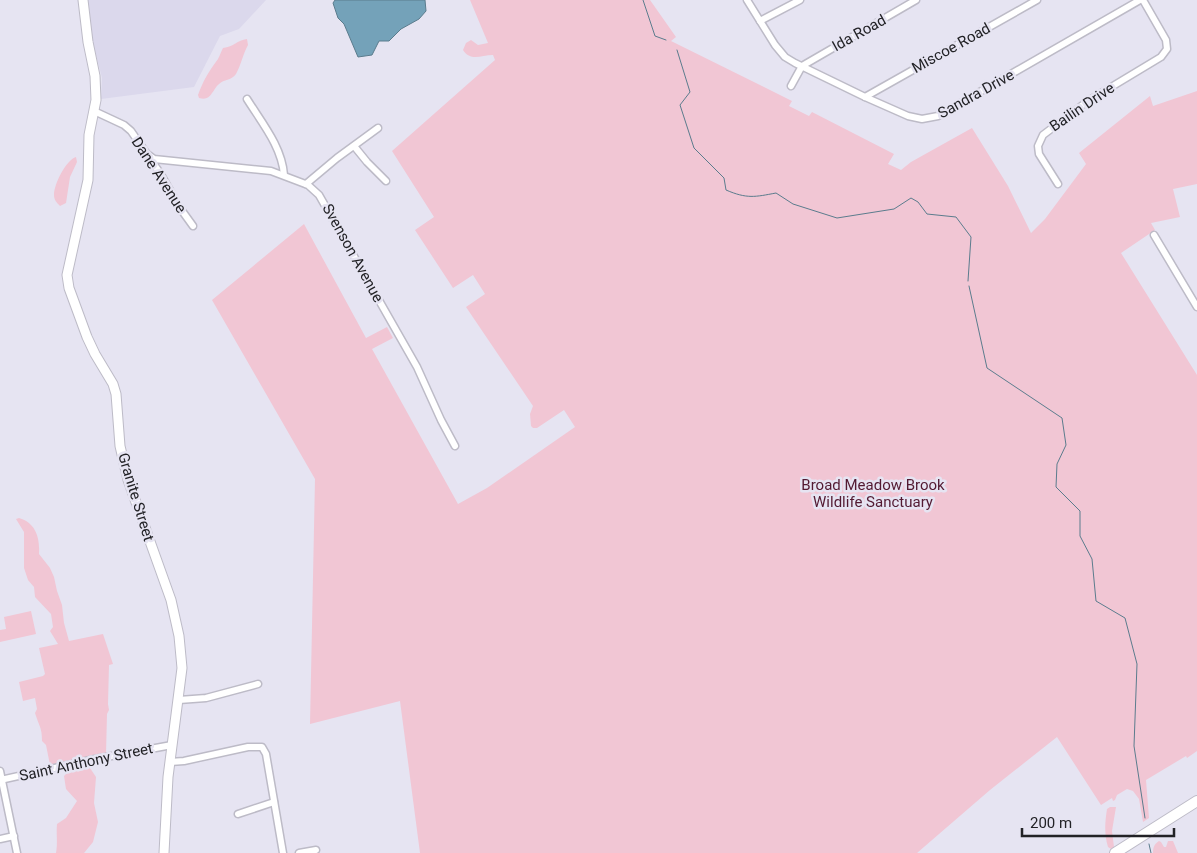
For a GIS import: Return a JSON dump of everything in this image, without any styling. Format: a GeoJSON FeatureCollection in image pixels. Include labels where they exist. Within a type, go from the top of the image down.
{"type":"FeatureCollection","features":[{"type":"Feature","properties":{"kind":"main road"},"geometry":{"type":"LineString","coordinates":[[1115,853],[1197,801]]}},
{"type":"Feature","properties":{"kind":"street","name":"Granite Street"},"geometry":{"type":"LineString","coordinates":[[83,0],[96,88],[90,135],[90,164],[87,188],[67,275],[87,337],[113,384],[116,394],[120,446],[128,480],[177,620],[182,668],[170,762],[164,853]]}},
{"type":"Feature","properties":{"kind":"street","name":"Sandra Drive"},"geometry":{"type":"LineString","coordinates":[[747,0],[779,50],[786,57],[865,97],[917,118],[938,116],[1142,0]]}},
{"type":"Feature","properties":{"kind":"street"},"geometry":{"type":"LineString","coordinates":[[760,21],[800,0]]}},
{"type":"Feature","properties":{"kind":"street","name":"Ida Road"},"geometry":{"type":"LineString","coordinates":[[802,66],[916,0]]}},
{"type":"Feature","properties":{"kind":"street","name":"Miscoe Road"},"geometry":{"type":"LineString","coordinates":[[865,97],[1037,0]]}},
{"type":"Feature","properties":{"kind":"street","name":"Bailin Drive"},"geometry":{"type":"LineString","coordinates":[[1058,184],[1039,154],[1039,142],[1043,135],[1090,100],[1161,57],[1167,50],[1166,40],[1142,0]]}},
{"type":"Feature","properties":{"kind":"street"},"geometry":{"type":"LineString","coordinates":[[792,86],[802,66]]}},
{"type":"Feature","properties":{"kind":"street"},"geometry":{"type":"LineString","coordinates":[[247,99],[276,146],[283,164],[284,175]]}},
{"type":"Feature","properties":{"kind":"street","name":"Dane Avenue"},"geometry":{"type":"LineString","coordinates":[[94,111],[131,131],[160,172],[180,208],[193,226]]}},
{"type":"Feature","properties":{"kind":"street"},"geometry":{"type":"LineString","coordinates":[[306,184],[378,128]]}},
{"type":"Feature","properties":{"kind":"street"},"geometry":{"type":"LineString","coordinates":[[354,146],[386,181]]}},
{"type":"Feature","properties":{"kind":"street","name":"Svenson Avenue"},"geometry":{"type":"LineString","coordinates":[[147,154],[154,159],[271,171],[306,184],[319,195],[335,220],[417,367],[455,446]]}},
{"type":"Feature","properties":{"kind":"street"},"geometry":{"type":"LineString","coordinates":[[1154,235],[1197,307]]}},
{"type":"Feature","properties":{"kind":"street"},"geometry":{"type":"LineString","coordinates":[[179,700],[206,698],[258,684]]}},
{"type":"Feature","properties":{"kind":"street","name":"Saint Anthony Street"},"geometry":{"type":"LineString","coordinates":[[1,780],[95,759],[172,745]]}},
{"type":"Feature","properties":{"kind":"street"},"geometry":{"type":"LineString","coordinates":[[170,762],[260,746],[264,749],[283,853]]}},
{"type":"Feature","properties":{"kind":"street"},"geometry":{"type":"LineString","coordinates":[[0,771],[17,853]]}},
{"type":"Feature","properties":{"kind":"street"},"geometry":{"type":"LineString","coordinates":[[238,814],[274,802]]}},
{"type":"Feature","properties":{"kind":"street"},"geometry":{"type":"LineString","coordinates":[[0,839],[14,836]]}},
{"type":"Feature","properties":{"kind":"street"},"geometry":{"type":"LineString","coordinates":[[299,853],[316,850]]}},
{"type":"Feature","properties":{"kind":"shaded area"},"geometry":{"type":"Polygon","coordinates":[[[87,0],[266,0],[239,29],[220,36],[194,87],[101,99],[102,78],[93,44],[87,0]]]}},
{"type":"Feature","properties":{"kind":"green space","name":"Broad Meadow Brook Wildlife Sanctuary"},"geometry":{"type":"Polygon","coordinates":[[[470,0],[650,0],[676,37],[671,41],[792,101],[789,106],[809,116],[812,112],[894,154],[888,164],[901,170],[911,162],[972,128],[1008,186],[1031,233],[1045,219],[1086,164],[1079,153],[1150,96],[1153,106],[1197,91],[1197,184],[1173,189],[1180,217],[1151,223],[1155,230],[1121,253],[1197,375],[1197,751],[1146,780],[1149,818],[1143,822],[1139,799],[1133,791],[1127,789],[1117,795],[1115,800],[1113,801],[1112,798],[1101,805],[1057,737],[990,790],[917,853],[420,853],[400,701],[310,724],[315,479],[212,300],[304,224],[366,338],[387,327],[393,338],[372,349],[458,504],[487,488],[575,427],[564,410],[537,428],[531,426],[530,414],[533,406],[466,307],[485,294],[473,275],[453,288],[415,230],[434,217],[392,151],[495,60],[493,55],[473,57],[466,54],[463,50],[466,43],[471,40],[478,45],[488,43],[470,0]]]}},
{"type":"Feature","properties":{"kind":"green space"},"geometry":{"type":"Polygon","coordinates":[[[247,39],[248,45],[236,74],[219,84],[209,97],[199,98],[198,95],[202,85],[223,48],[247,39]]]}},
{"type":"Feature","properties":{"kind":"green space"},"geometry":{"type":"Polygon","coordinates":[[[76,157],[77,162],[70,177],[66,203],[60,206],[54,197],[56,185],[65,167],[76,157]]]}},
{"type":"Feature","properties":{"kind":"green space"},"geometry":{"type":"Polygon","coordinates":[[[19,518],[29,523],[36,532],[39,542],[39,554],[50,568],[54,577],[69,641],[103,634],[113,664],[109,665],[109,710],[107,714],[106,754],[50,765],[46,745],[42,741],[41,729],[35,713],[37,709],[35,698],[23,701],[19,682],[45,674],[39,648],[58,644],[50,631],[53,627],[51,614],[35,597],[34,587],[28,580],[24,568],[24,532],[16,519],[19,518]]]}},
{"type":"Feature","properties":{"kind":"green space"},"geometry":{"type":"Polygon","coordinates":[[[31,611],[36,634],[0,642],[0,630],[6,629],[4,617],[31,611]]]}},
{"type":"Feature","properties":{"kind":"green space"},"geometry":{"type":"Polygon","coordinates":[[[82,766],[90,768],[96,777],[94,803],[98,822],[93,842],[84,853],[56,853],[57,824],[66,818],[77,801],[66,789],[64,776],[82,766]]]}},
{"type":"Feature","properties":{"kind":"green space"},"geometry":{"type":"Polygon","coordinates":[[[1116,807],[1112,831],[1114,847],[1111,849],[1108,847],[1105,828],[1107,809],[1116,807]]]}},
{"type":"Feature","properties":{"kind":"green space"},"geometry":{"type":"Polygon","coordinates":[[[1159,841],[1166,847],[1168,841],[1173,841],[1178,853],[1153,853],[1154,846],[1159,841]]]}},
{"type":"Feature","properties":{"kind":"water"},"geometry":{"type":"Polygon","coordinates":[[[335,0],[425,0],[426,11],[419,19],[401,29],[389,41],[379,41],[372,55],[358,57],[344,24],[338,18],[333,3],[335,0]]]}},
{"type":"Feature","properties":{"kind":"waterway"},"geometry":{"type":"LineString","coordinates":[[643,0],[655,36],[666,40]]}},
{"type":"Feature","properties":{"kind":"waterway"},"geometry":{"type":"LineString","coordinates":[[677,50],[690,92],[680,105],[694,148],[724,178],[726,190],[740,195],[751,196],[776,193],[793,204],[837,218],[894,209],[911,198],[918,202],[927,214],[956,217],[971,237],[968,281]]}},
{"type":"Feature","properties":{"kind":"waterway"},"geometry":{"type":"LineString","coordinates":[[969,286],[987,368],[1062,418],[1066,445],[1057,464],[1056,487],[1080,511],[1080,536],[1092,559],[1096,601],[1125,618],[1137,664],[1134,746],[1145,818]]}},
{"type":"Feature","properties":{"kind":"waterway"},"geometry":{"type":"LineString","coordinates":[[1149,844],[1151,853]]}}]}
